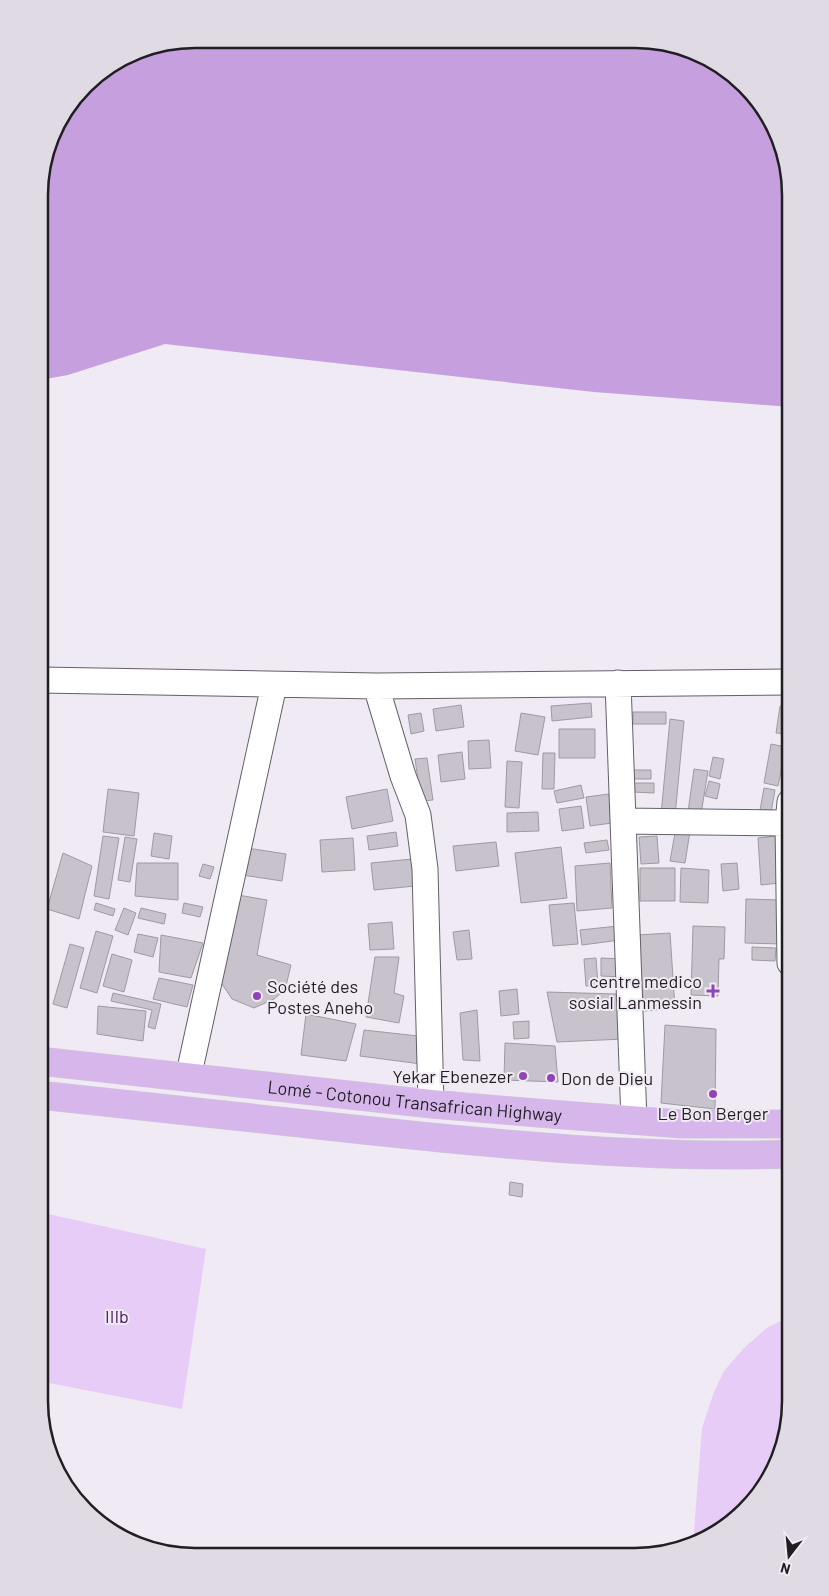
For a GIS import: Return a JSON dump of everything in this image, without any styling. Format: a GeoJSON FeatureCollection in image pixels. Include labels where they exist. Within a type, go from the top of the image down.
{"type":"FeatureCollection","features":[{"type":"Feature","properties":{"kind":"highway","name":"Lomé - Cotonou Transafrican Highway"},"geometry":{"type":"LineString","coordinates":[[47,1062],[431,1104],[634,1121],[781,1124]]}},
{"type":"Feature","properties":{"kind":"highway","name":"Lomé - Cotonou Transafrican Highway"},"geometry":{"type":"LineString","coordinates":[[47,1096],[565,1150],[728,1155],[781,1154]]}},
{"type":"Feature","properties":{"kind":"street"},"geometry":{"type":"LineString","coordinates":[[47,680],[376,686],[782,682]]}},
{"type":"Feature","properties":{"kind":"street"},"geometry":{"type":"LineString","coordinates":[[618,683],[634,1121]]}},
{"type":"Feature","properties":{"kind":"street"},"geometry":{"type":"LineString","coordinates":[[188,1078],[274,685]]}},
{"type":"Feature","properties":{"kind":"street"},"geometry":{"type":"LineString","coordinates":[[376,686],[403,776],[418,815],[424,860],[431,1104]]}},
{"type":"Feature","properties":{"kind":"street"},"geometry":{"type":"LineString","coordinates":[[623,821],[781,813]]}},
{"type":"Feature","properties":{"kind":"green space","name":"IIIb"},"geometry":{"type":"Polygon","coordinates":[[[47,1214],[206,1249],[182,1409],[47,1383],[47,1214]]]}},
{"type":"Feature","properties":{"kind":"green space"},"geometry":{"type":"Polygon","coordinates":[[[781,1321],[781,1411],[779,1430],[770,1458],[762,1475],[739,1506],[708,1529],[694,1536],[702,1428],[714,1392],[724,1371],[744,1348],[768,1327],[781,1321]]]}},
{"type":"Feature","properties":{"kind":"shaded area"},"geometry":{"type":"Polygon","coordinates":[[[194,47],[635,47],[663,50],[682,55],[700,63],[716,72],[731,84],[757,113],[774,147],[779,166],[782,194],[782,406],[594,392],[165,344],[68,375],[47,379],[47,194],[55,147],[67,121],[78,105],[98,84],[121,67],[147,55],[194,47]]]}},
{"type":"Feature","properties":{"kind":"building"},"geometry":{"type":"Polygon","coordinates":[[[591,703],[592,717],[552,721],[551,706],[591,703]]]}},
{"type":"Feature","properties":{"kind":"building"},"geometry":{"type":"Polygon","coordinates":[[[461,705],[464,727],[436,731],[433,709],[461,705]]]}},
{"type":"Feature","properties":{"kind":"building"},"geometry":{"type":"Polygon","coordinates":[[[780,706],[782,706],[782,733],[776,733],[780,706]]]}},
{"type":"Feature","properties":{"kind":"building"},"geometry":{"type":"Polygon","coordinates":[[[633,712],[666,712],[666,724],[633,724],[633,712]]]}},
{"type":"Feature","properties":{"kind":"building"},"geometry":{"type":"Polygon","coordinates":[[[421,713],[424,731],[411,734],[408,715],[421,713]]]}},
{"type":"Feature","properties":{"kind":"building"},"geometry":{"type":"Polygon","coordinates":[[[521,713],[545,717],[538,755],[515,751],[521,713]]]}},
{"type":"Feature","properties":{"kind":"building"},"geometry":{"type":"Polygon","coordinates":[[[670,719],[684,721],[675,816],[661,815],[670,719]]]}},
{"type":"Feature","properties":{"kind":"building"},"geometry":{"type":"Polygon","coordinates":[[[559,729],[595,729],[595,758],[559,758],[559,729]]]}},
{"type":"Feature","properties":{"kind":"building"},"geometry":{"type":"Polygon","coordinates":[[[489,740],[491,768],[469,769],[468,741],[489,740]]]}},
{"type":"Feature","properties":{"kind":"building"},"geometry":{"type":"Polygon","coordinates":[[[771,744],[782,746],[782,769],[778,786],[764,783],[771,744]]]}},
{"type":"Feature","properties":{"kind":"building"},"geometry":{"type":"Polygon","coordinates":[[[462,752],[465,779],[441,782],[438,755],[462,752]]]}},
{"type":"Feature","properties":{"kind":"building"},"geometry":{"type":"Polygon","coordinates":[[[543,753],[555,753],[554,789],[542,789],[543,753]]]}},
{"type":"Feature","properties":{"kind":"building"},"geometry":{"type":"Polygon","coordinates":[[[713,757],[724,759],[720,779],[709,776],[713,757]]]}},
{"type":"Feature","properties":{"kind":"building"},"geometry":{"type":"Polygon","coordinates":[[[427,758],[433,800],[421,801],[415,759],[427,758]]]}},
{"type":"Feature","properties":{"kind":"building"},"geometry":{"type":"Polygon","coordinates":[[[507,761],[522,762],[519,808],[505,807],[507,761]]]}},
{"type":"Feature","properties":{"kind":"building"},"geometry":{"type":"Polygon","coordinates":[[[694,769],[708,771],[701,814],[688,812],[694,769]]]}},
{"type":"Feature","properties":{"kind":"building"},"geometry":{"type":"Polygon","coordinates":[[[631,770],[651,770],[651,779],[630,779],[631,770]]]}},
{"type":"Feature","properties":{"kind":"building"},"geometry":{"type":"Polygon","coordinates":[[[709,781],[720,784],[717,799],[705,796],[709,781]]]}},
{"type":"Feature","properties":{"kind":"building"},"geometry":{"type":"Polygon","coordinates":[[[634,783],[654,783],[654,793],[633,792],[634,783]]]}},
{"type":"Feature","properties":{"kind":"building"},"geometry":{"type":"Polygon","coordinates":[[[581,785],[584,798],[557,803],[554,791],[581,785]]]}},
{"type":"Feature","properties":{"kind":"building"},"geometry":{"type":"Polygon","coordinates":[[[764,788],[775,790],[770,818],[759,816],[764,788]]]}},
{"type":"Feature","properties":{"kind":"building"},"geometry":{"type":"Polygon","coordinates":[[[108,789],[139,793],[134,836],[103,832],[108,789]]]}},
{"type":"Feature","properties":{"kind":"building"},"geometry":{"type":"Polygon","coordinates":[[[387,789],[393,821],[352,829],[346,797],[387,789]]]}},
{"type":"Feature","properties":{"kind":"building"},"geometry":{"type":"Polygon","coordinates":[[[609,794],[612,823],[590,826],[586,797],[609,794]]]}},
{"type":"Feature","properties":{"kind":"building"},"geometry":{"type":"Polygon","coordinates":[[[581,806],[584,828],[562,831],[559,809],[581,806]]]}},
{"type":"Feature","properties":{"kind":"building"},"geometry":{"type":"Polygon","coordinates":[[[538,812],[539,831],[507,832],[507,813],[538,812]]]}},
{"type":"Feature","properties":{"kind":"building"},"geometry":{"type":"Polygon","coordinates":[[[677,822],[691,825],[685,863],[670,861],[677,822]]]}},
{"type":"Feature","properties":{"kind":"building"},"geometry":{"type":"Polygon","coordinates":[[[396,832],[398,846],[369,850],[367,836],[396,832]]]}},
{"type":"Feature","properties":{"kind":"building"},"geometry":{"type":"Polygon","coordinates":[[[154,833],[172,836],[169,859],[151,856],[154,833]]]}},
{"type":"Feature","properties":{"kind":"building"},"geometry":{"type":"Polygon","coordinates":[[[103,836],[119,838],[109,899],[94,896],[103,836]]]}},
{"type":"Feature","properties":{"kind":"building"},"geometry":{"type":"Polygon","coordinates":[[[657,836],[659,863],[641,864],[639,837],[657,836]]]}},
{"type":"Feature","properties":{"kind":"building"},"geometry":{"type":"Polygon","coordinates":[[[776,836],[779,883],[761,885],[758,838],[776,836]]]}},
{"type":"Feature","properties":{"kind":"building"},"geometry":{"type":"Polygon","coordinates":[[[125,837],[137,839],[130,882],[118,880],[125,837]]]}},
{"type":"Feature","properties":{"kind":"building"},"geometry":{"type":"Polygon","coordinates":[[[353,838],[355,870],[322,872],[320,840],[353,838]]]}},
{"type":"Feature","properties":{"kind":"building"},"geometry":{"type":"Polygon","coordinates":[[[607,840],[609,850],[586,853],[584,843],[607,840]]]}},
{"type":"Feature","properties":{"kind":"building"},"geometry":{"type":"Polygon","coordinates":[[[496,842],[499,866],[456,871],[453,846],[496,842]]]}},
{"type":"Feature","properties":{"kind":"building"},"geometry":{"type":"Polygon","coordinates":[[[561,847],[567,898],[521,903],[515,853],[561,847]]]}},
{"type":"Feature","properties":{"kind":"building"},"geometry":{"type":"Polygon","coordinates":[[[247,848],[286,854],[282,881],[242,875],[247,848]]]}},
{"type":"Feature","properties":{"kind":"building"},"geometry":{"type":"Polygon","coordinates":[[[63,853],[92,866],[79,919],[47,909],[63,853]]]}},
{"type":"Feature","properties":{"kind":"building"},"geometry":{"type":"Polygon","coordinates":[[[412,859],[415,886],[374,890],[371,863],[412,859]]]}},
{"type":"Feature","properties":{"kind":"building"},"geometry":{"type":"Polygon","coordinates":[[[137,863],[178,863],[178,900],[135,896],[137,863]]]}},
{"type":"Feature","properties":{"kind":"building"},"geometry":{"type":"Polygon","coordinates":[[[610,863],[612,908],[577,911],[575,866],[610,863]]]}},
{"type":"Feature","properties":{"kind":"building"},"geometry":{"type":"Polygon","coordinates":[[[737,863],[739,889],[723,891],[721,864],[737,863]]]}},
{"type":"Feature","properties":{"kind":"building"},"geometry":{"type":"Polygon","coordinates":[[[203,864],[214,867],[210,879],[199,876],[203,864]]]}},
{"type":"Feature","properties":{"kind":"building"},"geometry":{"type":"Polygon","coordinates":[[[640,868],[675,868],[675,901],[640,901],[640,868]]]}},
{"type":"Feature","properties":{"kind":"building"},"geometry":{"type":"Polygon","coordinates":[[[681,868],[709,870],[708,903],[680,902],[681,868]]]}},
{"type":"Feature","properties":{"kind":"building"},"geometry":{"type":"Polygon","coordinates":[[[232,894],[267,900],[257,955],[291,965],[285,990],[274,999],[254,1008],[232,999],[220,981],[232,894]]]}},
{"type":"Feature","properties":{"kind":"building"},"geometry":{"type":"Polygon","coordinates":[[[746,899],[781,900],[781,944],[745,943],[746,899]]]}},
{"type":"Feature","properties":{"kind":"building"},"geometry":{"type":"Polygon","coordinates":[[[96,903],[115,909],[113,916],[94,910],[96,903]]]}},
{"type":"Feature","properties":{"kind":"building"},"geometry":{"type":"Polygon","coordinates":[[[184,903],[203,907],[200,917],[182,913],[184,903]]]}},
{"type":"Feature","properties":{"kind":"building"},"geometry":{"type":"Polygon","coordinates":[[[574,903],[578,944],[553,946],[549,905],[574,903]]]}},
{"type":"Feature","properties":{"kind":"building"},"geometry":{"type":"Polygon","coordinates":[[[124,908],[136,913],[128,935],[115,930],[124,908]]]}},
{"type":"Feature","properties":{"kind":"building"},"geometry":{"type":"Polygon","coordinates":[[[141,908],[166,914],[164,924],[138,918],[141,908]]]}},
{"type":"Feature","properties":{"kind":"building"},"geometry":{"type":"Polygon","coordinates":[[[392,922],[394,949],[370,950],[368,924],[392,922]]]}},
{"type":"Feature","properties":{"kind":"building"},"geometry":{"type":"Polygon","coordinates":[[[618,926],[620,940],[582,945],[580,930],[618,926]]]}},
{"type":"Feature","properties":{"kind":"building"},"geometry":{"type":"Polygon","coordinates":[[[693,926],[725,927],[724,959],[719,959],[718,996],[691,995],[693,926]]]}},
{"type":"Feature","properties":{"kind":"building"},"geometry":{"type":"Polygon","coordinates":[[[469,930],[472,959],[457,960],[453,932],[469,930]]]}},
{"type":"Feature","properties":{"kind":"building"},"geometry":{"type":"Polygon","coordinates":[[[96,931],[113,936],[97,993],[80,988],[96,931]]]}},
{"type":"Feature","properties":{"kind":"building"},"geometry":{"type":"Polygon","coordinates":[[[670,933],[675,1008],[644,1011],[638,935],[670,933]]]}},
{"type":"Feature","properties":{"kind":"building"},"geometry":{"type":"Polygon","coordinates":[[[138,934],[158,938],[153,957],[134,952],[138,934]]]}},
{"type":"Feature","properties":{"kind":"building"},"geometry":{"type":"Polygon","coordinates":[[[161,935],[203,943],[191,978],[159,972],[161,935]]]}},
{"type":"Feature","properties":{"kind":"building"},"geometry":{"type":"Polygon","coordinates":[[[70,944],[84,948],[67,1008],[53,1004],[70,944]]]}},
{"type":"Feature","properties":{"kind":"building"},"geometry":{"type":"Polygon","coordinates":[[[752,947],[776,948],[775,961],[752,960],[752,947]]]}},
{"type":"Feature","properties":{"kind":"building"},"geometry":{"type":"Polygon","coordinates":[[[112,954],[132,960],[124,992],[103,986],[112,954]]]}},
{"type":"Feature","properties":{"kind":"building"},"geometry":{"type":"Polygon","coordinates":[[[375,957],[399,957],[394,993],[404,996],[399,1023],[366,1017],[375,957]]]}},
{"type":"Feature","properties":{"kind":"building"},"geometry":{"type":"Polygon","coordinates":[[[596,958],[598,985],[586,986],[584,959],[596,958]]]}},
{"type":"Feature","properties":{"kind":"building"},"geometry":{"type":"Polygon","coordinates":[[[601,958],[624,959],[623,977],[601,976],[601,958]]]}},
{"type":"Feature","properties":{"kind":"building"},"geometry":{"type":"Polygon","coordinates":[[[159,978],[193,985],[187,1007],[153,999],[159,978]]]}},
{"type":"Feature","properties":{"kind":"building"},"geometry":{"type":"Polygon","coordinates":[[[517,989],[519,1014],[501,1016],[499,991],[517,989]]]}},
{"type":"Feature","properties":{"kind":"building"},"geometry":{"type":"Polygon","coordinates":[[[547,992],[616,994],[624,1039],[557,1042],[547,992]]]}},
{"type":"Feature","properties":{"kind":"building"},"geometry":{"type":"Polygon","coordinates":[[[113,993],[161,1004],[155,1029],[148,1027],[152,1010],[111,1001],[113,993]]]}},
{"type":"Feature","properties":{"kind":"building"},"geometry":{"type":"Polygon","coordinates":[[[98,1006],[146,1011],[143,1041],[97,1034],[98,1006]]]}},
{"type":"Feature","properties":{"kind":"building"},"geometry":{"type":"Polygon","coordinates":[[[477,1010],[480,1061],[463,1060],[460,1013],[477,1010]]]}},
{"type":"Feature","properties":{"kind":"building"},"geometry":{"type":"Polygon","coordinates":[[[306,1014],[356,1024],[346,1061],[301,1055],[306,1014]]]}},
{"type":"Feature","properties":{"kind":"building"},"geometry":{"type":"Polygon","coordinates":[[[529,1021],[529,1038],[514,1039],[513,1022],[529,1021]]]}},
{"type":"Feature","properties":{"kind":"building"},"geometry":{"type":"Polygon","coordinates":[[[665,1025],[716,1029],[715,1109],[661,1103],[665,1025]]]}},
{"type":"Feature","properties":{"kind":"building"},"geometry":{"type":"Polygon","coordinates":[[[364,1030],[418,1036],[421,1064],[360,1056],[364,1030]]]}},
{"type":"Feature","properties":{"kind":"building"},"geometry":{"type":"Polygon","coordinates":[[[505,1043],[555,1046],[558,1082],[504,1080],[505,1043]]]}},
{"type":"Feature","properties":{"kind":"building"},"geometry":{"type":"Polygon","coordinates":[[[510,1182],[523,1184],[522,1197],[509,1195],[510,1182]]]}},
{"type":"Feature","properties":{"kind":"place","name":"centre medico sosial Lanmessin"},"geometry":{"type":"Point","coordinates":[713,991]}},
{"type":"Feature","properties":{"kind":"place","name":"Société des Postes Aneho"},"geometry":{"type":"Point","coordinates":[257,996]}},
{"type":"Feature","properties":{"kind":"place","name":"Yekar Ebenezer"},"geometry":{"type":"Point","coordinates":[523,1076]}},
{"type":"Feature","properties":{"kind":"place","name":"Don de Dieu"},"geometry":{"type":"Point","coordinates":[551,1078]}},
{"type":"Feature","properties":{"kind":"place","name":"Le Bon Berger"},"geometry":{"type":"Point","coordinates":[713,1094]}}]}
